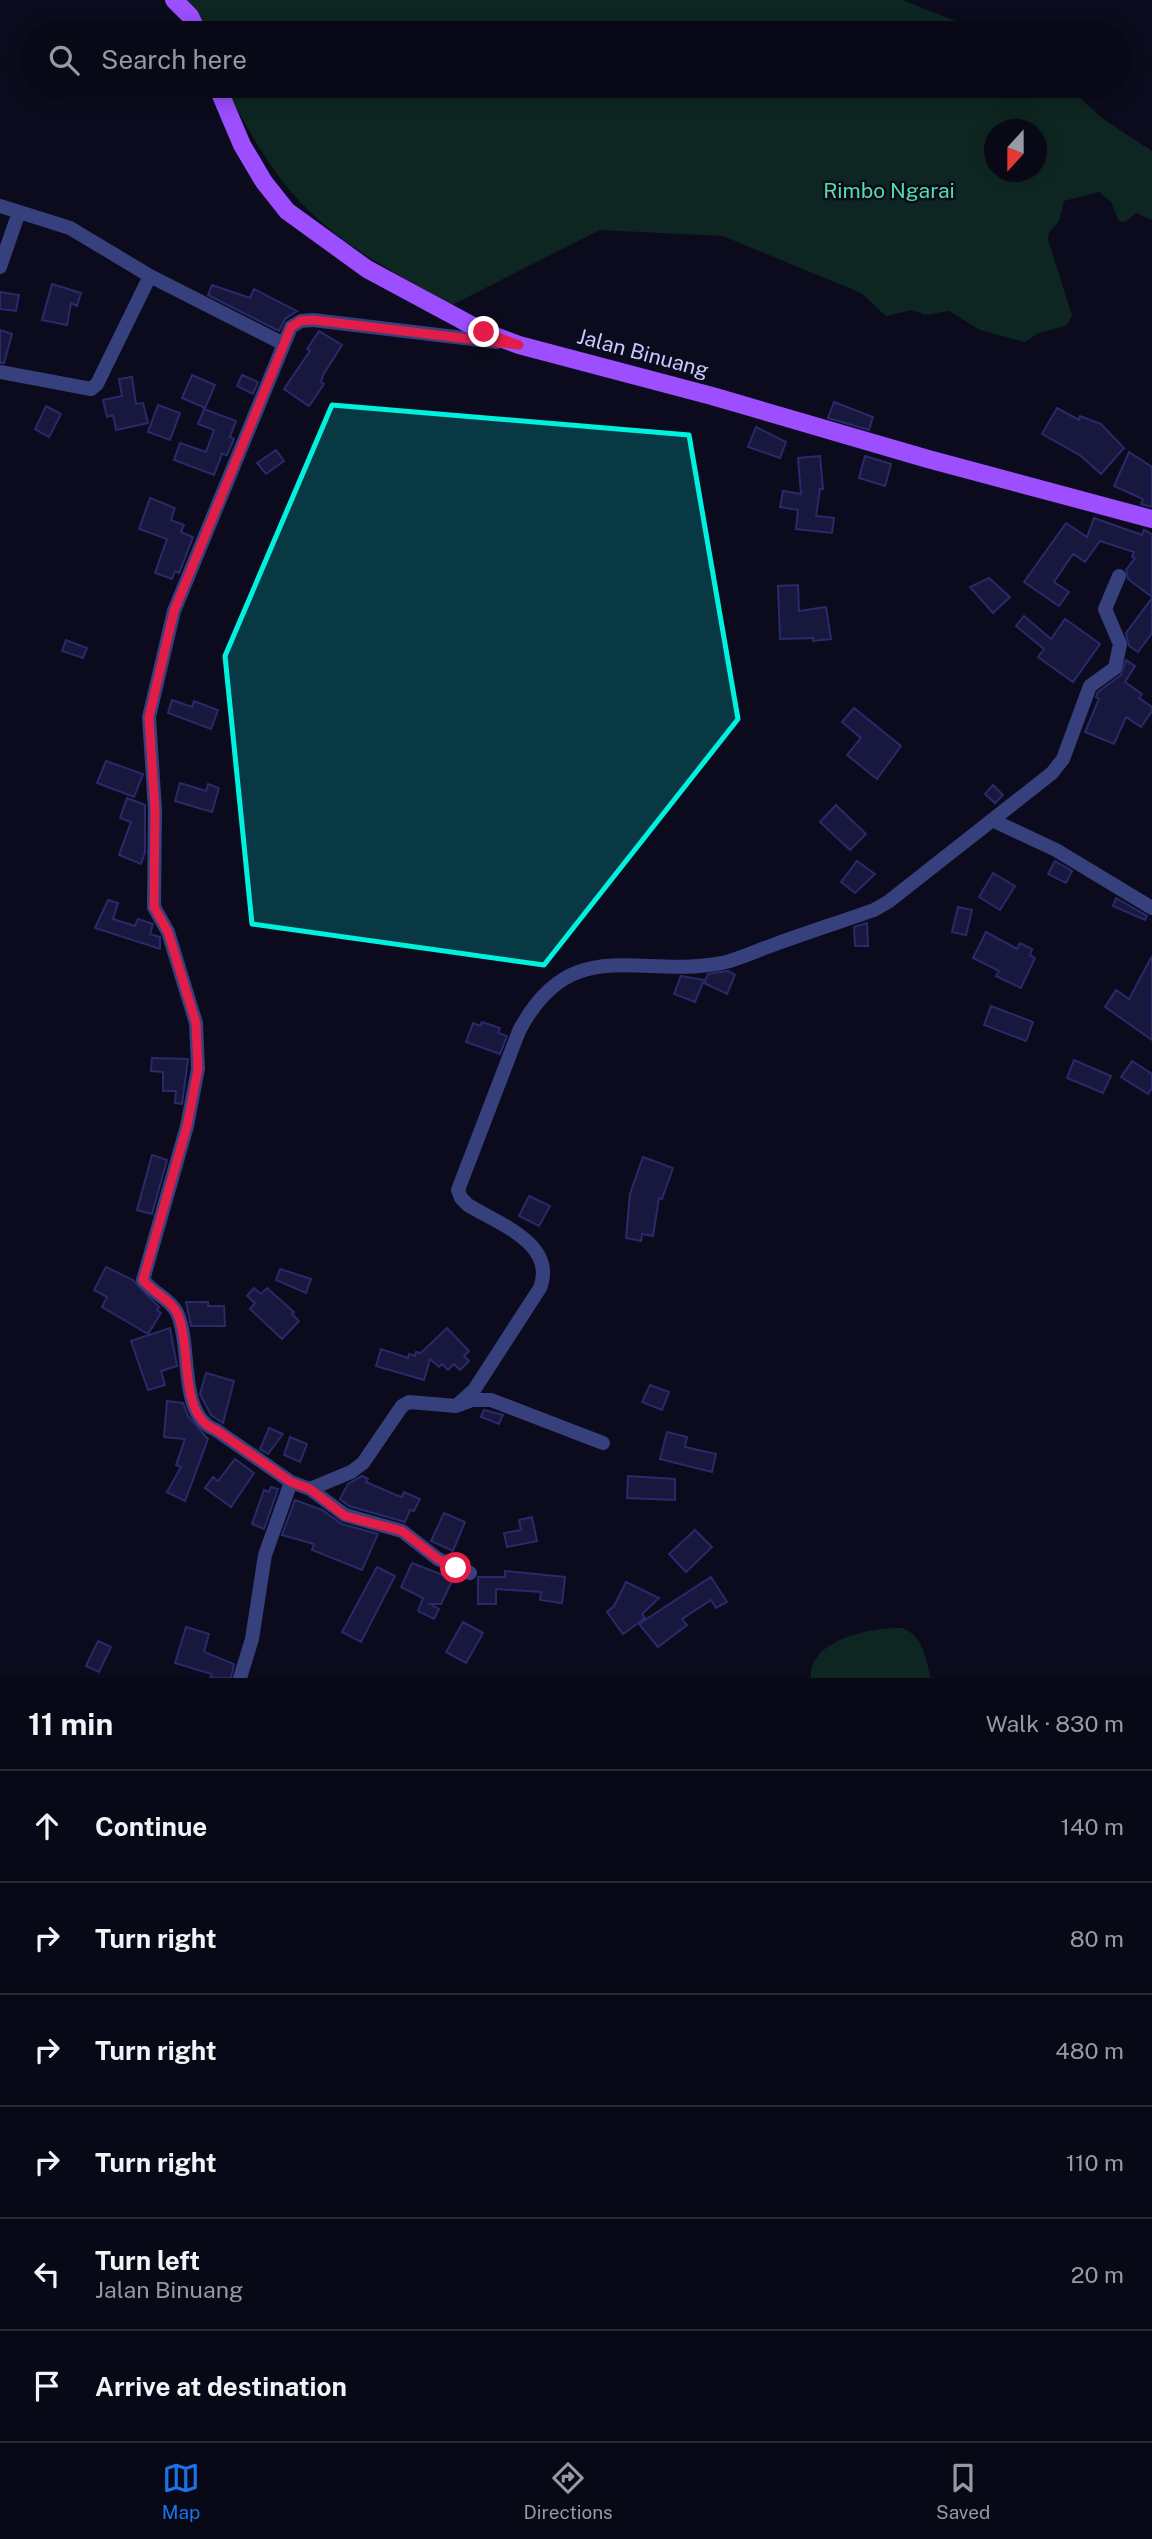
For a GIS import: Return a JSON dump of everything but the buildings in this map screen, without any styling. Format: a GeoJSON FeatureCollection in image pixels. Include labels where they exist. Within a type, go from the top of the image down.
{"type":"FeatureCollection","features":[{"type":"Feature","properties":{"kind":"main road"},"geometry":{"type":"LineString","coordinates":[[174,0],[192,21]]}},
{"type":"Feature","properties":{"kind":"main road","name":"Jalan Binuang"},"geometry":{"type":"LineString","coordinates":[[222,98],[242,145],[264,182],[287,211],[367,269],[484,332],[519,345],[1152,519]]}},
{"type":"Feature","properties":{"kind":"street"},"geometry":{"type":"LineString","coordinates":[[0,206],[70,228],[150,276],[285,344]]}},
{"type":"Feature","properties":{"kind":"street"},"geometry":{"type":"LineString","coordinates":[[0,267],[19,212]]}},
{"type":"Feature","properties":{"kind":"street"},"geometry":{"type":"LineString","coordinates":[[0,372],[91,389],[97,384],[150,276]]}},
{"type":"Feature","properties":{"kind":"street"},"geometry":{"type":"LineString","coordinates":[[470,1573],[438,1559],[402,1531],[345,1516],[310,1489],[291,1482],[199,1419],[194,1412],[183,1332],[177,1312],[143,1280],[187,1126],[198,1069],[196,1023],[168,932],[154,907],[155,810],[149,717],[174,611],[291,327],[300,321],[313,320],[519,345]]}},
{"type":"Feature","properties":{"kind":"street"},"geometry":{"type":"LineString","coordinates":[[456,1406],[474,1390],[540,1288],[545,1275],[544,1262],[530,1243],[468,1205],[458,1190],[519,1031],[531,1008],[552,985],[580,971],[622,964],[725,962],[874,910],[992,820],[1052,772],[1063,759],[1090,686],[1115,668],[1120,644],[1105,609],[1119,576]]}},
{"type":"Feature","properties":{"kind":"street"},"geometry":{"type":"LineString","coordinates":[[992,820],[1056,850],[1152,908]]}},
{"type":"Feature","properties":{"kind":"street"},"geometry":{"type":"LineString","coordinates":[[310,1489],[351,1472],[363,1463],[402,1406],[409,1402],[456,1406],[472,1400],[491,1400],[603,1443]]}},
{"type":"Feature","properties":{"kind":"street"},"geometry":{"type":"LineString","coordinates":[[240,1678],[252,1639],[265,1555],[291,1482]]}},
{"type":"Feature","properties":{"kind":"highlighted area"},"geometry":{"type":"Polygon","coordinates":[[[332,405],[689,435],[738,719],[544,965],[252,924],[225,656],[332,405]]]}},
{"type":"Feature","properties":{"kind":"green space"},"geometry":{"type":"Polygon","coordinates":[[[173,0],[902,0],[956,21],[188,21],[173,0]]]}},
{"type":"Feature","properties":{"kind":"green space","name":"Rimbo Ngarai"},"geometry":{"type":"Polygon","coordinates":[[[231,98],[1080,98],[1103,119],[1152,151],[1152,220],[1136,213],[1125,222],[1119,221],[1111,202],[1099,192],[1064,201],[1059,221],[1049,232],[1048,240],[1072,315],[1067,325],[1039,333],[1024,342],[980,330],[949,311],[925,315],[912,310],[886,316],[861,293],[723,236],[600,230],[452,305],[368,256],[328,228],[293,194],[273,169],[231,98]]]}},
{"type":"Feature","properties":{"kind":"green space"},"geometry":{"type":"Polygon","coordinates":[[[902,1628],[919,1642],[931,1678],[811,1678],[813,1665],[820,1654],[831,1645],[860,1633],[902,1628]]]}},
{"type":"Feature","properties":{"kind":"route"},"geometry":{"type":"LineString","coordinates":[[456,1568],[438,1559],[402,1531],[345,1516],[310,1489],[291,1482],[216,1430],[204,1425],[194,1412],[183,1332],[177,1312],[143,1280],[187,1126],[198,1069],[196,1023],[168,932],[154,907],[155,810],[149,717],[174,611],[291,327],[300,321],[313,320],[519,345],[484,332]]}}]}
